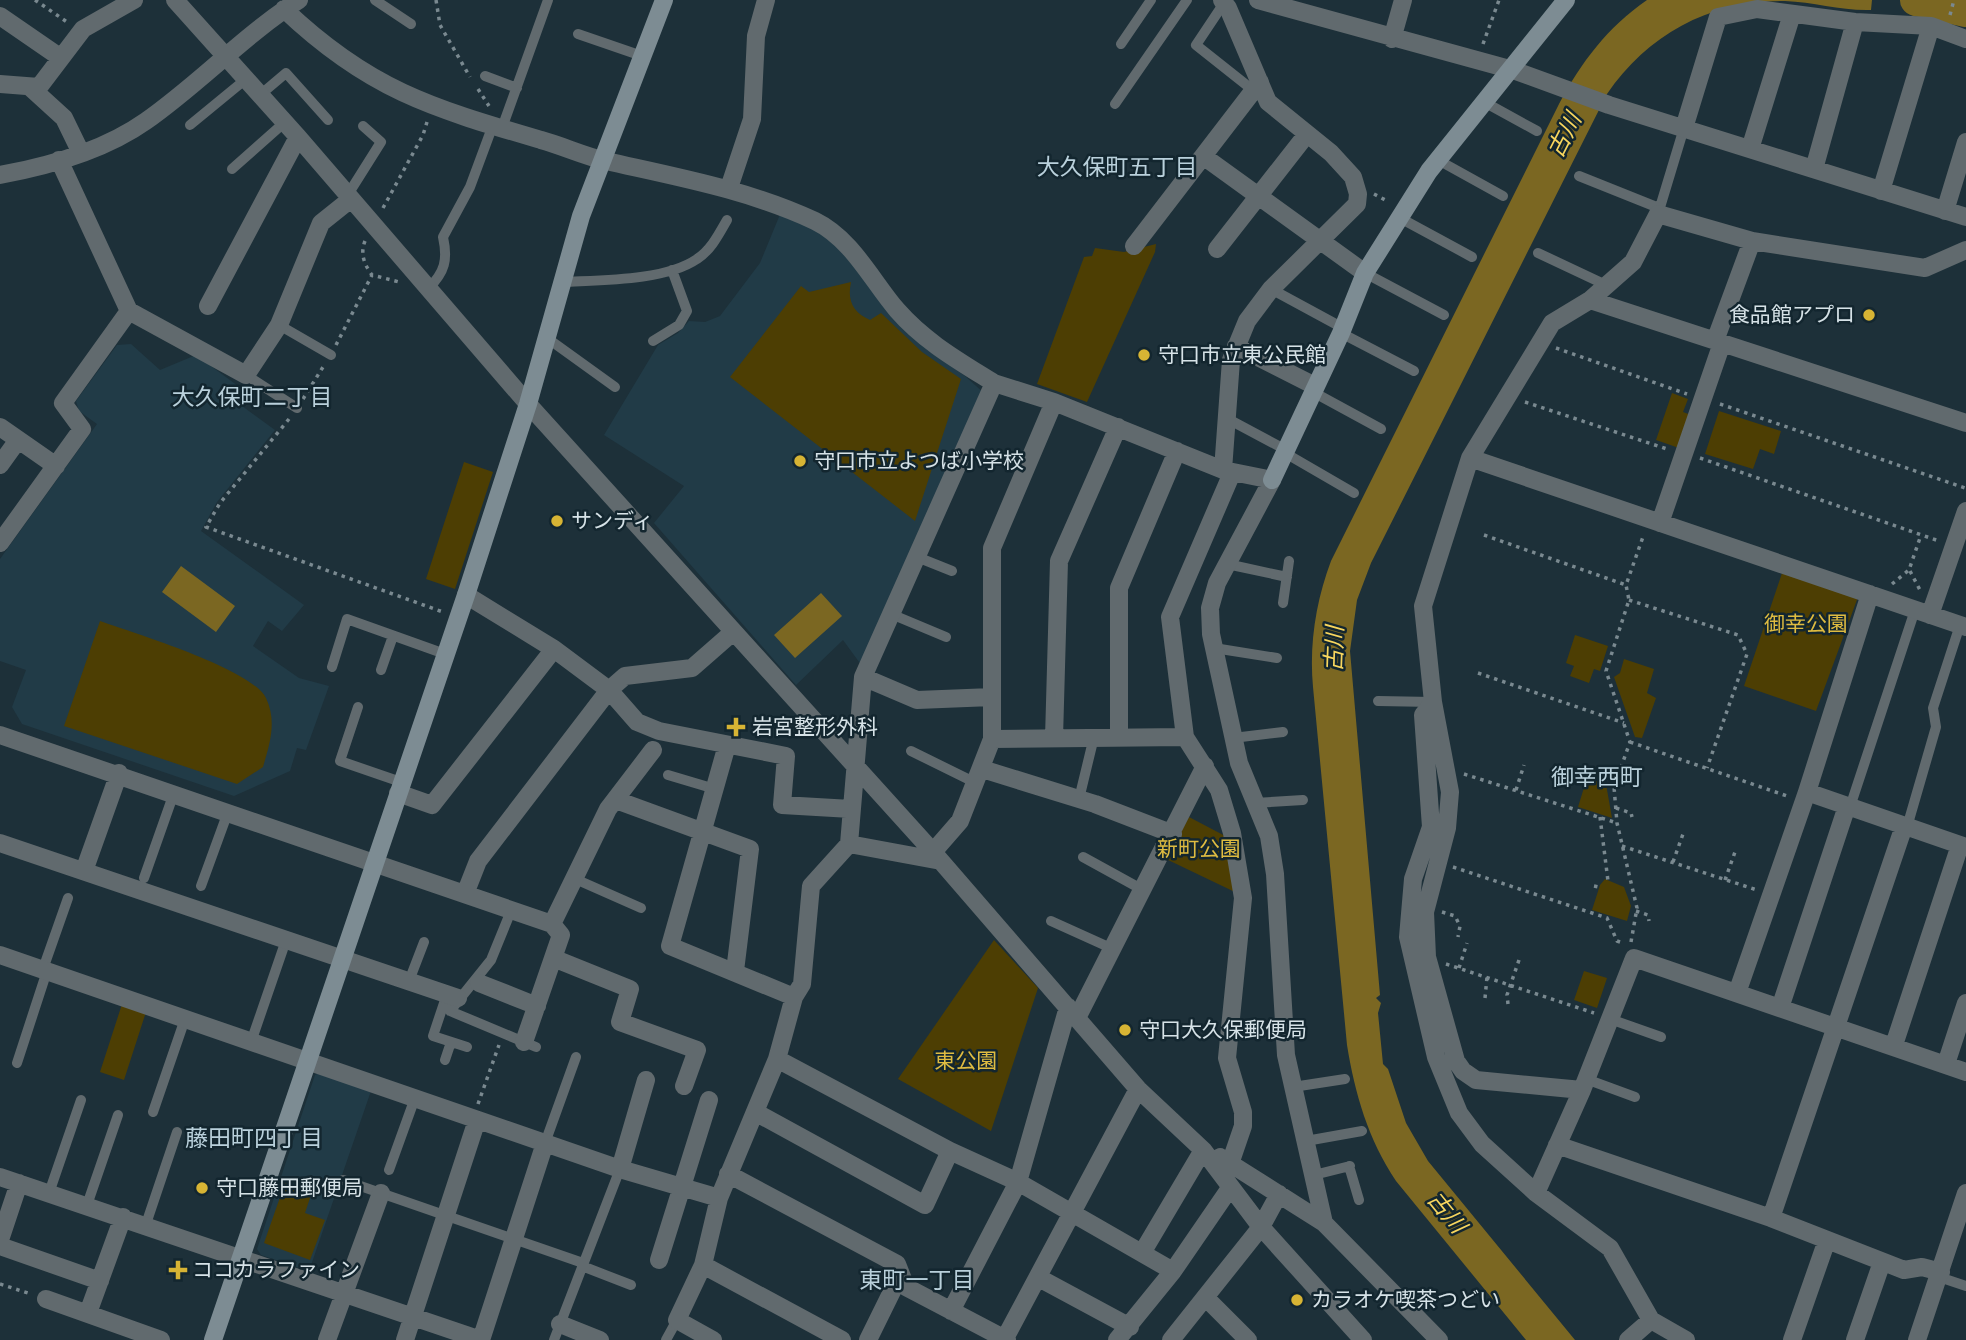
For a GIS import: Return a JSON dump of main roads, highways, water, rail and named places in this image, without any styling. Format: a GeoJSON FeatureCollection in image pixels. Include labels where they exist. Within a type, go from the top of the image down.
{"type":"FeatureCollection","features":[{"type":"Feature","properties":{"kind":"water"},"geometry":{"type":"Polygon","coordinates":[[[1647,0],[1872,0],[1871,10],[1785,1],[1758,2],[1707,14],[1662,38],[1623,73],[1607,94],[1371,563],[1357,600],[1350,651],[1380,995],[1376,998],[1381,1003],[1378,1013],[1383,1064],[1388,1069],[1406,1123],[1428,1161],[1575,1340],[1526,1340],[1396,1181],[1370,1132],[1359,1098],[1347,1045],[1313,687],[1313,639],[1321,592],[1331,561],[1559,104],[1597,46],[1647,0]]]}},
{"type":"Feature","properties":{"kind":"water"},"geometry":{"type":"Polygon","coordinates":[[[181,566],[235,606],[216,632],[162,592],[181,566]]]}},
{"type":"Feature","properties":{"kind":"water"},"geometry":{"type":"Polygon","coordinates":[[[821,593],[842,616],[795,658],[774,635],[821,593]]]}},
{"type":"Feature","properties":{"kind":"waterway","name":"古川"},"geometry":{"type":"LineString","coordinates":[[1916,0],[1966,11]]}},
{"type":"Feature","properties":{"kind":"place","name":"食品館アプロ"},"geometry":{"type":"Point","coordinates":[1869,315]}},
{"type":"Feature","properties":{"kind":"place","name":"守口市立東公民館"},"geometry":{"type":"Point","coordinates":[1144,355]}},
{"type":"Feature","properties":{"kind":"place","name":"守口市立よつば小学校"},"geometry":{"type":"Point","coordinates":[800,461]}},
{"type":"Feature","properties":{"kind":"place","name":"サンディ"},"geometry":{"type":"Point","coordinates":[557,521]}},
{"type":"Feature","properties":{"kind":"place","name":"岩宮整形外科"},"geometry":{"type":"Point","coordinates":[736,727]}},
{"type":"Feature","properties":{"kind":"place","name":"守口大久保郵便局"},"geometry":{"type":"Point","coordinates":[1125,1030]}},
{"type":"Feature","properties":{"kind":"place","name":"守口藤田郵便局"},"geometry":{"type":"Point","coordinates":[202,1188]}},
{"type":"Feature","properties":{"kind":"place","name":"ココカラファイン"},"geometry":{"type":"Point","coordinates":[178,1270]}},
{"type":"Feature","properties":{"kind":"place","name":"カラオケ喫茶つどい"},"geometry":{"type":"Point","coordinates":[1297,1300]}},
{"type":"Feature","properties":{"kind":"district","name":"大久保町五丁目"},"geometry":{"type":"Point","coordinates":[1117,167]}},
{"type":"Feature","properties":{"kind":"district","name":"大久保町二丁目"},"geometry":{"type":"Point","coordinates":[252,397]}},
{"type":"Feature","properties":{"kind":"district","name":"御幸西町"},"geometry":{"type":"Point","coordinates":[1597,777]}},
{"type":"Feature","properties":{"kind":"district","name":"藤田町四丁目"},"geometry":{"type":"Point","coordinates":[254,1138]}},
{"type":"Feature","properties":{"kind":"district","name":"東町一丁目"},"geometry":{"type":"Point","coordinates":[917,1280]}},
{"type":"Feature","properties":{"kind":"park label","name":"御幸公園"},"geometry":{"type":"Point","coordinates":[1806,624]}},
{"type":"Feature","properties":{"kind":"park label","name":"新町公園"},"geometry":{"type":"Point","coordinates":[1199,849]}},
{"type":"Feature","properties":{"kind":"park label","name":"東公園"},"geometry":{"type":"Point","coordinates":[966,1061]}}]}
